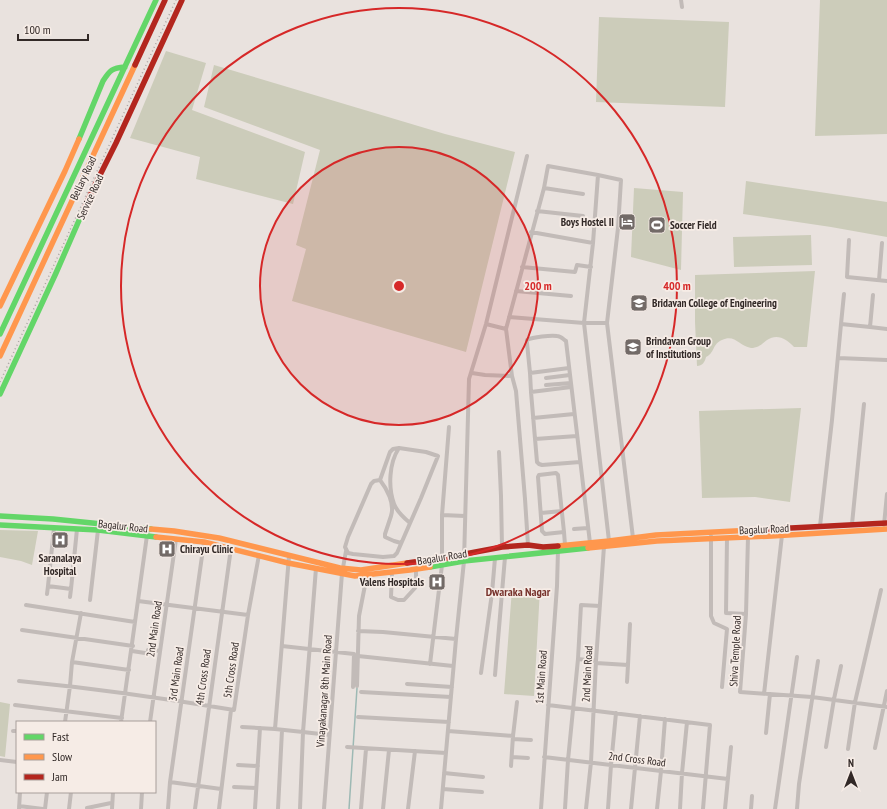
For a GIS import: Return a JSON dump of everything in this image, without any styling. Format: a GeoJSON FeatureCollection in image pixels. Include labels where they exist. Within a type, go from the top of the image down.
{"type":"FeatureCollection","features":[{"type":"Feature","properties":{"kind":"main road","name":"Bellary Road"},"geometry":{"type":"LineString","coordinates":[[0,334],[156,0]]}},
{"type":"Feature","properties":{"kind":"main road","name":"Bellary Road"},"geometry":{"type":"LineString","coordinates":[[0,356],[165,0]]}},
{"type":"Feature","properties":{"kind":"main road","name":"Service Road"},"geometry":{"type":"LineString","coordinates":[[0,394],[94,187],[182,0]]}},
{"type":"Feature","properties":{"kind":"main road"},"geometry":{"type":"LineString","coordinates":[[0,306],[64,171],[103,81],[111,70],[125,67]]}},
{"type":"Feature","properties":{"kind":"main road","name":"Bagalur Road"},"geometry":{"type":"LineString","coordinates":[[0,516],[53,519],[174,531],[219,538],[316,568],[343,571],[361,570],[392,572],[464,561],[545,553],[564,545],[590,543],[603,544],[609,541],[656,535],[852,524],[885,526]]}},
{"type":"Feature","properties":{"kind":"main road","name":"Bagalur Road"},"geometry":{"type":"LineString","coordinates":[[0,525],[98,530],[204,542],[259,555],[289,559],[343,571],[355,576],[367,575],[382,566],[442,558],[502,547],[528,545],[557,548],[603,544],[782,535],[885,526]]}},
{"type":"Feature","properties":{"kind":"street"},"geometry":{"type":"LineString","coordinates":[[681,0],[682,7]]}},
{"type":"Feature","properties":{"kind":"street"},"geometry":{"type":"LineString","coordinates":[[441,809],[453,666],[464,561],[469,379],[486,324],[527,156]]}},
{"type":"Feature","properties":{"kind":"street"},"geometry":{"type":"LineString","coordinates":[[528,545],[516,391],[512,376],[506,328],[544,188],[548,166],[621,180],[618,228],[607,323],[633,538]]}},
{"type":"Feature","properties":{"kind":"street"},"geometry":{"type":"LineString","coordinates":[[598,175],[591,267],[584,323],[609,541]]}},
{"type":"Feature","properties":{"kind":"street"},"geometry":{"type":"LineString","coordinates":[[544,188],[583,194]]}},
{"type":"Feature","properties":{"kind":"street"},"geometry":{"type":"LineString","coordinates":[[537,211],[583,216]]}},
{"type":"Feature","properties":{"kind":"street"},"geometry":{"type":"LineString","coordinates":[[531,232],[593,243]]}},
{"type":"Feature","properties":{"kind":"street"},"geometry":{"type":"LineString","coordinates":[[849,240],[847,277],[887,281]]}},
{"type":"Feature","properties":{"kind":"street"},"geometry":{"type":"LineString","coordinates":[[879,280],[882,243]]}},
{"type":"Feature","properties":{"kind":"street"},"geometry":{"type":"LineString","coordinates":[[522,267],[575,272],[577,265],[591,267]]}},
{"type":"Feature","properties":{"kind":"street"},"geometry":{"type":"LineString","coordinates":[[516,291],[571,296]]}},
{"type":"Feature","properties":{"kind":"street"},"geometry":{"type":"LineString","coordinates":[[820,526],[844,294]]}},
{"type":"Feature","properties":{"kind":"street"},"geometry":{"type":"LineString","coordinates":[[870,327],[873,296]]}},
{"type":"Feature","properties":{"kind":"street"},"geometry":{"type":"LineString","coordinates":[[509,317],[584,323],[607,323]]}},
{"type":"Feature","properties":{"kind":"street"},"geometry":{"type":"LineString","coordinates":[[486,324],[506,328]]}},
{"type":"Feature","properties":{"kind":"street"},"geometry":{"type":"LineString","coordinates":[[841,324],[887,329]]}},
{"type":"Feature","properties":{"kind":"street"},"geometry":{"type":"LineString","coordinates":[[580,462],[542,465],[537,462],[527,343],[528,340],[532,338],[558,336],[566,341],[590,543]]}},
{"type":"Feature","properties":{"kind":"street"},"geometry":{"type":"LineString","coordinates":[[838,358],[887,360]]}},
{"type":"Feature","properties":{"kind":"street"},"geometry":{"type":"LineString","coordinates":[[530,372],[569,368]]}},
{"type":"Feature","properties":{"kind":"street"},"geometry":{"type":"LineString","coordinates":[[472,373],[512,376]]}},
{"type":"Feature","properties":{"kind":"street"},"geometry":{"type":"LineString","coordinates":[[546,378],[570,375]]}},
{"type":"Feature","properties":{"kind":"street"},"geometry":{"type":"LineString","coordinates":[[546,384],[571,385]]}},
{"type":"Feature","properties":{"kind":"street"},"geometry":{"type":"LineString","coordinates":[[531,392],[571,385]]}},
{"type":"Feature","properties":{"kind":"street"},"geometry":{"type":"LineString","coordinates":[[852,524],[864,404]]}},
{"type":"Feature","properties":{"kind":"street"},"geometry":{"type":"LineString","coordinates":[[533,418],[574,414]]}},
{"type":"Feature","properties":{"kind":"street"},"geometry":{"type":"LineString","coordinates":[[442,558],[442,515],[449,428]]}},
{"type":"Feature","properties":{"kind":"street"},"geometry":{"type":"LineString","coordinates":[[535,439],[577,436]]}},
{"type":"Feature","properties":{"kind":"street"},"geometry":{"type":"LineString","coordinates":[[399,448],[396,452],[391,472],[391,492],[394,504],[401,515],[410,523]]}},
{"type":"Feature","properties":{"kind":"street"},"geometry":{"type":"LineString","coordinates":[[394,565],[394,556],[400,549],[401,543],[438,456],[426,452],[399,448],[393,449],[390,452],[380,480],[389,493],[392,510],[385,537],[401,543]]}},
{"type":"Feature","properties":{"kind":"street"},"geometry":{"type":"LineString","coordinates":[[499,452],[502,547]]}},
{"type":"Feature","properties":{"kind":"street"},"geometry":{"type":"LineString","coordinates":[[564,532],[545,534],[542,531],[538,477],[541,474],[556,473],[558,475],[564,532],[564,545]]}},
{"type":"Feature","properties":{"kind":"street","name":"Vinayakanagar 8th Main Road"},"geometry":{"type":"LineString","coordinates":[[324,809],[336,653],[346,550],[345,547],[371,484],[380,480]]}},
{"type":"Feature","properties":{"kind":"street"},"geometry":{"type":"LineString","coordinates":[[885,526],[887,494]]}},
{"type":"Feature","properties":{"kind":"street"},"geometry":{"type":"LineString","coordinates":[[541,513],[562,511]]}},
{"type":"Feature","properties":{"kind":"street"},"geometry":{"type":"LineString","coordinates":[[442,515],[465,516]]}},
{"type":"Feature","properties":{"kind":"street"},"geometry":{"type":"LineString","coordinates":[[47,594],[54,528]]}},
{"type":"Feature","properties":{"kind":"street"},"geometry":{"type":"LineString","coordinates":[[15,705],[122,720],[148,528]]}},
{"type":"Feature","properties":{"kind":"street"},"geometry":{"type":"LineString","coordinates":[[574,529],[588,528]]}},
{"type":"Feature","properties":{"kind":"street"},"geometry":{"type":"LineString","coordinates":[[70,597],[77,529]]}},
{"type":"Feature","properties":{"kind":"street"},"geometry":{"type":"LineString","coordinates":[[90,600],[98,530]]}},
{"type":"Feature","properties":{"kind":"street"},"geometry":{"type":"LineString","coordinates":[[710,532],[712,616],[714,623],[727,629],[722,687]]}},
{"type":"Feature","properties":{"kind":"street"},"geometry":{"type":"LineString","coordinates":[[764,694],[782,535]]}},
{"type":"Feature","properties":{"kind":"street","name":"Shiva Temple Road"},"geometry":{"type":"LineString","coordinates":[[748,537],[746,614],[740,692],[834,699],[885,707]]}},
{"type":"Feature","properties":{"kind":"street"},"geometry":{"type":"LineString","coordinates":[[727,538],[726,613],[746,614]]}},
{"type":"Feature","properties":{"kind":"street","name":"2nd Main Road"},"geometry":{"type":"LineString","coordinates":[[150,721],[176,539]]}},
{"type":"Feature","properties":{"kind":"street","name":"3rd Main Road"},"geometry":{"type":"LineString","coordinates":[[168,809],[170,782],[204,542]]}},
{"type":"Feature","properties":{"kind":"street","name":"2nd Main Road"},"geometry":{"type":"LineString","coordinates":[[586,809],[591,762],[603,544]]}},
{"type":"Feature","properties":{"kind":"street","name":"4th Cross Road"},"geometry":{"type":"LineString","coordinates":[[194,809],[230,548]]}},
{"type":"Feature","properties":{"kind":"street","name":"1st Main Road"},"geometry":{"type":"LineString","coordinates":[[541,809],[557,586],[557,548]]}},
{"type":"Feature","properties":{"kind":"street"},"geometry":{"type":"LineString","coordinates":[[346,550],[348,553],[352,554],[383,557],[394,556]]}},
{"type":"Feature","properties":{"kind":"street","name":"5th Cross Road"},"geometry":{"type":"LineString","coordinates":[[219,809],[232,710],[234,710],[248,615],[259,555]]}},
{"type":"Feature","properties":{"kind":"street"},"geometry":{"type":"LineString","coordinates":[[382,566],[383,557]]}},
{"type":"Feature","properties":{"kind":"street"},"geometry":{"type":"LineString","coordinates":[[495,675],[505,557]]}},
{"type":"Feature","properties":{"kind":"street"},"geometry":{"type":"LineString","coordinates":[[481,674],[492,593],[494,558]]}},
{"type":"Feature","properties":{"kind":"street"},"geometry":{"type":"LineString","coordinates":[[275,730],[289,559]]}},
{"type":"Feature","properties":{"kind":"street"},"geometry":{"type":"LineString","coordinates":[[430,664],[442,564]]}},
{"type":"Feature","properties":{"kind":"street"},"geometry":{"type":"LineString","coordinates":[[300,809],[303,732],[316,568]]}},
{"type":"Feature","properties":{"kind":"street"},"geometry":{"type":"LineString","coordinates":[[392,572],[390,597],[404,600],[415,588],[416,569]]}},
{"type":"Feature","properties":{"kind":"street"},"geometry":{"type":"LineString","coordinates":[[282,646],[354,654],[355,687],[358,656],[359,616],[367,575]]}},
{"type":"Feature","properties":{"kind":"street"},"geometry":{"type":"LineString","coordinates":[[48,586],[70,589]]}},
{"type":"Feature","properties":{"kind":"street"},"geometry":{"type":"LineString","coordinates":[[848,749],[855,702],[881,590]]}},
{"type":"Feature","properties":{"kind":"street"},"geometry":{"type":"LineString","coordinates":[[138,600],[248,615]]}},
{"type":"Feature","properties":{"kind":"street"},"geometry":{"type":"LineString","coordinates":[[26,605],[135,622]]}},
{"type":"Feature","properties":{"kind":"street"},"geometry":{"type":"LineString","coordinates":[[565,809],[568,760],[578,659],[581,605],[600,606]]}},
{"type":"Feature","properties":{"kind":"street"},"geometry":{"type":"LineString","coordinates":[[65,721],[72,662],[80,613]]}},
{"type":"Feature","properties":{"kind":"street"},"geometry":{"type":"LineString","coordinates":[[627,682],[630,624]]}},
{"type":"Feature","properties":{"kind":"street"},"geometry":{"type":"LineString","coordinates":[[22,630],[147,651],[160,651]]}},
{"type":"Feature","properties":{"kind":"street"},"geometry":{"type":"LineString","coordinates":[[358,631],[456,639]]}},
{"type":"Feature","properties":{"kind":"street"},"geometry":{"type":"LineString","coordinates":[[358,656],[453,666]]}},
{"type":"Feature","properties":{"kind":"street"},"geometry":{"type":"LineString","coordinates":[[775,809],[797,657]]}},
{"type":"Feature","properties":{"kind":"street"},"geometry":{"type":"LineString","coordinates":[[578,659],[628,665]]}},
{"type":"Feature","properties":{"kind":"street"},"geometry":{"type":"LineString","coordinates":[[797,809],[799,784],[818,661]]}},
{"type":"Feature","properties":{"kind":"street"},"geometry":{"type":"LineString","coordinates":[[72,662],[129,670]]}},
{"type":"Feature","properties":{"kind":"street"},"geometry":{"type":"LineString","coordinates":[[826,747],[841,666]]}},
{"type":"Feature","properties":{"kind":"street"},"geometry":{"type":"LineString","coordinates":[[18,681],[126,693],[232,710]]}},
{"type":"Feature","properties":{"kind":"street"},"geometry":{"type":"LineString","coordinates":[[407,684],[452,688]]}},
{"type":"Feature","properties":{"kind":"street"},"geometry":{"type":"LineString","coordinates":[[875,748],[885,707],[887,691]]}},
{"type":"Feature","properties":{"kind":"street"},"geometry":{"type":"LineString","coordinates":[[361,692],[451,697]]}},
{"type":"Feature","properties":{"kind":"street"},"geometry":{"type":"LineString","coordinates":[[766,733],[770,694]]}},
{"type":"Feature","properties":{"kind":"street"},"geometry":{"type":"LineString","coordinates":[[511,766],[517,702]]}},
{"type":"Feature","properties":{"kind":"street"},"geometry":{"type":"LineString","coordinates":[[548,705],[710,725],[703,809]]}},
{"type":"Feature","properties":{"kind":"street"},"geometry":{"type":"LineString","coordinates":[[608,809],[616,713]]}},
{"type":"Feature","properties":{"kind":"street"},"geometry":{"type":"LineString","coordinates":[[631,809],[640,716]]}},
{"type":"Feature","properties":{"kind":"street"},"geometry":{"type":"LineString","coordinates":[[358,717],[449,722]]}},
{"type":"Feature","properties":{"kind":"street"},"geometry":{"type":"LineString","coordinates":[[658,809],[664,720]]}},
{"type":"Feature","properties":{"kind":"street"},"geometry":{"type":"LineString","coordinates":[[680,809],[687,722]]}},
{"type":"Feature","properties":{"kind":"street"},"geometry":{"type":"LineString","coordinates":[[242,727],[330,735]]}},
{"type":"Feature","properties":{"kind":"street"},"geometry":{"type":"LineString","coordinates":[[255,809],[260,728]]}},
{"type":"Feature","properties":{"kind":"street"},"geometry":{"type":"LineString","coordinates":[[278,809],[282,730]]}},
{"type":"Feature","properties":{"kind":"street"},"geometry":{"type":"LineString","coordinates":[[448,731],[531,740]]}},
{"type":"Feature","properties":{"kind":"street"},"geometry":{"type":"LineString","coordinates":[[347,747],[446,753]]}},
{"type":"Feature","properties":{"kind":"street"},"geometry":{"type":"LineString","coordinates":[[725,809],[731,747]]}},
{"type":"Feature","properties":{"kind":"street"},"geometry":{"type":"LineString","coordinates":[[361,809],[366,749]]}},
{"type":"Feature","properties":{"kind":"street"},"geometry":{"type":"LineString","coordinates":[[383,809],[389,750]]}},
{"type":"Feature","properties":{"kind":"street"},"geometry":{"type":"LineString","coordinates":[[408,809],[415,751]]}},
{"type":"Feature","properties":{"kind":"street"},"geometry":{"type":"LineString","coordinates":[[512,757],[528,758]]}},
{"type":"Feature","properties":{"kind":"street","name":"2nd Cross Road"},"geometry":{"type":"LineString","coordinates":[[544,757],[728,779]]}},
{"type":"Feature","properties":{"kind":"street"},"geometry":{"type":"LineString","coordinates":[[0,760],[16,762]]}},
{"type":"Feature","properties":{"kind":"street"},"geometry":{"type":"LineString","coordinates":[[238,765],[258,766]]}},
{"type":"Feature","properties":{"kind":"street"},"geometry":{"type":"LineString","coordinates":[[444,773],[482,776]]}},
{"type":"Feature","properties":{"kind":"street"},"geometry":{"type":"LineString","coordinates":[[170,782],[221,789]]}},
{"type":"Feature","properties":{"kind":"street"},"geometry":{"type":"LineString","coordinates":[[234,787],[256,788]]}},
{"type":"Feature","properties":{"kind":"street"},"geometry":{"type":"LineString","coordinates":[[443,789],[482,792]]}},
{"type":"Feature","properties":{"kind":"street"},"geometry":{"type":"LineString","coordinates":[[20,793],[19,808],[44,809],[47,793]]}},
{"type":"Feature","properties":{"kind":"street"},"geometry":{"type":"LineString","coordinates":[[69,809],[71,793]]}},
{"type":"Feature","properties":{"kind":"street"},"geometry":{"type":"LineString","coordinates":[[112,809],[113,793]]}},
{"type":"Feature","properties":{"kind":"street"},"geometry":{"type":"LineString","coordinates":[[142,793],[142,809]]}},
{"type":"Feature","properties":{"kind":"street"},"geometry":{"type":"LineString","coordinates":[[751,809],[752,796]]}},
{"type":"Feature","properties":{"kind":"street"},"geometry":{"type":"LineString","coordinates":[[87,808],[112,803]]}},
{"type":"Feature","properties":{"kind":"green space"},"geometry":{"type":"Polygon","coordinates":[[[820,0],[887,0],[887,134],[815,136],[820,0]]]}},
{"type":"Feature","properties":{"kind":"green space"},"geometry":{"type":"Polygon","coordinates":[[[599,17],[729,22],[725,107],[596,102],[599,17]]]}},
{"type":"Feature","properties":{"kind":"green space"},"geometry":{"type":"Polygon","coordinates":[[[166,51],[206,63],[192,110],[305,152],[293,204],[196,179],[200,157],[130,138],[166,51]]]}},
{"type":"Feature","properties":{"kind":"green space"},"geometry":{"type":"Polygon","coordinates":[[[214,65],[445,134],[515,152],[466,352],[292,301],[306,249],[296,245],[320,150],[204,107],[214,65]]]}},
{"type":"Feature","properties":{"kind":"green space"},"geometry":{"type":"Polygon","coordinates":[[[746,181],[887,202],[887,237],[743,214],[746,181]]]}},
{"type":"Feature","properties":{"kind":"green space","name":"Soccer Field"},"geometry":{"type":"Polygon","coordinates":[[[634,188],[683,192],[681,270],[631,257],[634,188]]]}},
{"type":"Feature","properties":{"kind":"green space"},"geometry":{"type":"Polygon","coordinates":[[[811,235],[812,265],[734,267],[733,237],[811,235]]]}},
{"type":"Feature","properties":{"kind":"green space"},"geometry":{"type":"Polygon","coordinates":[[[815,271],[807,347],[794,347],[785,339],[774,337],[758,347],[751,348],[730,338],[719,342],[706,357],[705,361],[697,366],[695,275],[815,271]]]}},
{"type":"Feature","properties":{"kind":"green space"},"geometry":{"type":"Polygon","coordinates":[[[801,408],[790,502],[755,497],[702,498],[699,411],[801,408]]]}},
{"type":"Feature","properties":{"kind":"green space"},"geometry":{"type":"Polygon","coordinates":[[[0,530],[38,531],[32,565],[21,561],[0,557],[0,530]]]}},
{"type":"Feature","properties":{"kind":"green space"},"geometry":{"type":"Polygon","coordinates":[[[512,589],[540,589],[534,696],[504,694],[512,589]]]}},
{"type":"Feature","properties":{"kind":"green space"},"geometry":{"type":"Polygon","coordinates":[[[0,702],[10,704],[5,757],[0,756],[0,702]]]}},
{"type":"Feature","properties":{"kind":"waterway"},"geometry":{"type":"LineString","coordinates":[[349,809],[357,688]]}},
{"type":"Feature","properties":{"kind":"railway"},"geometry":{"type":"LineString","coordinates":[[0,382],[176,0]]}},
{"type":"Feature","properties":{"kind":"traffic: fast"},"geometry":{"type":"LineString","coordinates":[[0,334],[156,0]]}},
{"type":"Feature","properties":{"kind":"traffic: fast"},"geometry":{"type":"LineString","coordinates":[[79,139],[103,81],[112,70],[125,67]]}},
{"type":"Feature","properties":{"kind":"traffic: fast"},"geometry":{"type":"LineString","coordinates":[[0,394],[84,209]]}},
{"type":"Feature","properties":{"kind":"traffic: fast"},"geometry":{"type":"LineString","coordinates":[[0,516],[53,519],[151,529]]}},
{"type":"Feature","properties":{"kind":"traffic: fast"},"geometry":{"type":"LineString","coordinates":[[0,525],[98,530],[156,537]]}},
{"type":"Feature","properties":{"kind":"traffic: fast"},"geometry":{"type":"LineString","coordinates":[[430,567],[464,561],[588,548]]}},
{"type":"Feature","properties":{"kind":"traffic: slow"},"geometry":{"type":"LineString","coordinates":[[0,356],[135,65]]}},
{"type":"Feature","properties":{"kind":"traffic: slow"},"geometry":{"type":"LineString","coordinates":[[0,306],[79,139]]}},
{"type":"Feature","properties":{"kind":"traffic: slow"},"geometry":{"type":"LineString","coordinates":[[151,529],[219,538],[340,568],[361,570],[407,563]]}},
{"type":"Feature","properties":{"kind":"traffic: slow"},"geometry":{"type":"LineString","coordinates":[[588,548],[657,541],[887,529]]}},
{"type":"Feature","properties":{"kind":"traffic: slow"},"geometry":{"type":"LineString","coordinates":[[558,546],[656,535],[754,530]]}},
{"type":"Feature","properties":{"kind":"traffic: slow"},"geometry":{"type":"LineString","coordinates":[[156,537],[204,542],[288,563],[355,576],[430,567]]}},
{"type":"Feature","properties":{"kind":"traffic: jam"},"geometry":{"type":"LineString","coordinates":[[135,65],[165,0]]}},
{"type":"Feature","properties":{"kind":"traffic: jam"},"geometry":{"type":"LineString","coordinates":[[84,209],[182,0]]}},
{"type":"Feature","properties":{"kind":"traffic: jam"},"geometry":{"type":"LineString","coordinates":[[754,530],[887,523]]}},
{"type":"Feature","properties":{"kind":"traffic: jam"},"geometry":{"type":"LineString","coordinates":[[407,563],[502,547],[528,545],[543,547],[558,546]]}},
{"type":"Feature","properties":{"kind":"place","name":"Boys Hostel II"},"geometry":{"type":"Point","coordinates":[627,222]}},
{"type":"Feature","properties":{"kind":"place","name":"Soccer Field"},"geometry":{"type":"Point","coordinates":[657,225]}},
{"type":"Feature","properties":{"kind":"place","name":"Bridavan College of Engineering"},"geometry":{"type":"Point","coordinates":[639,303]}},
{"type":"Feature","properties":{"kind":"place","name":"Brindavan Group of Institutions"},"geometry":{"type":"Point","coordinates":[633,347]}},
{"type":"Feature","properties":{"kind":"place","name":"Saranalaya Hospital"},"geometry":{"type":"Point","coordinates":[60,540]}},
{"type":"Feature","properties":{"kind":"place","name":"Chirayu Clinic"},"geometry":{"type":"Point","coordinates":[167,549]}},
{"type":"Feature","properties":{"kind":"place","name":"Valens Hospitals"},"geometry":{"type":"Point","coordinates":[437,582]}},
{"type":"Feature","properties":{"kind":"district","name":"Dwaraka Nagar"},"geometry":{"type":"Point","coordinates":[518,592]}}]}
